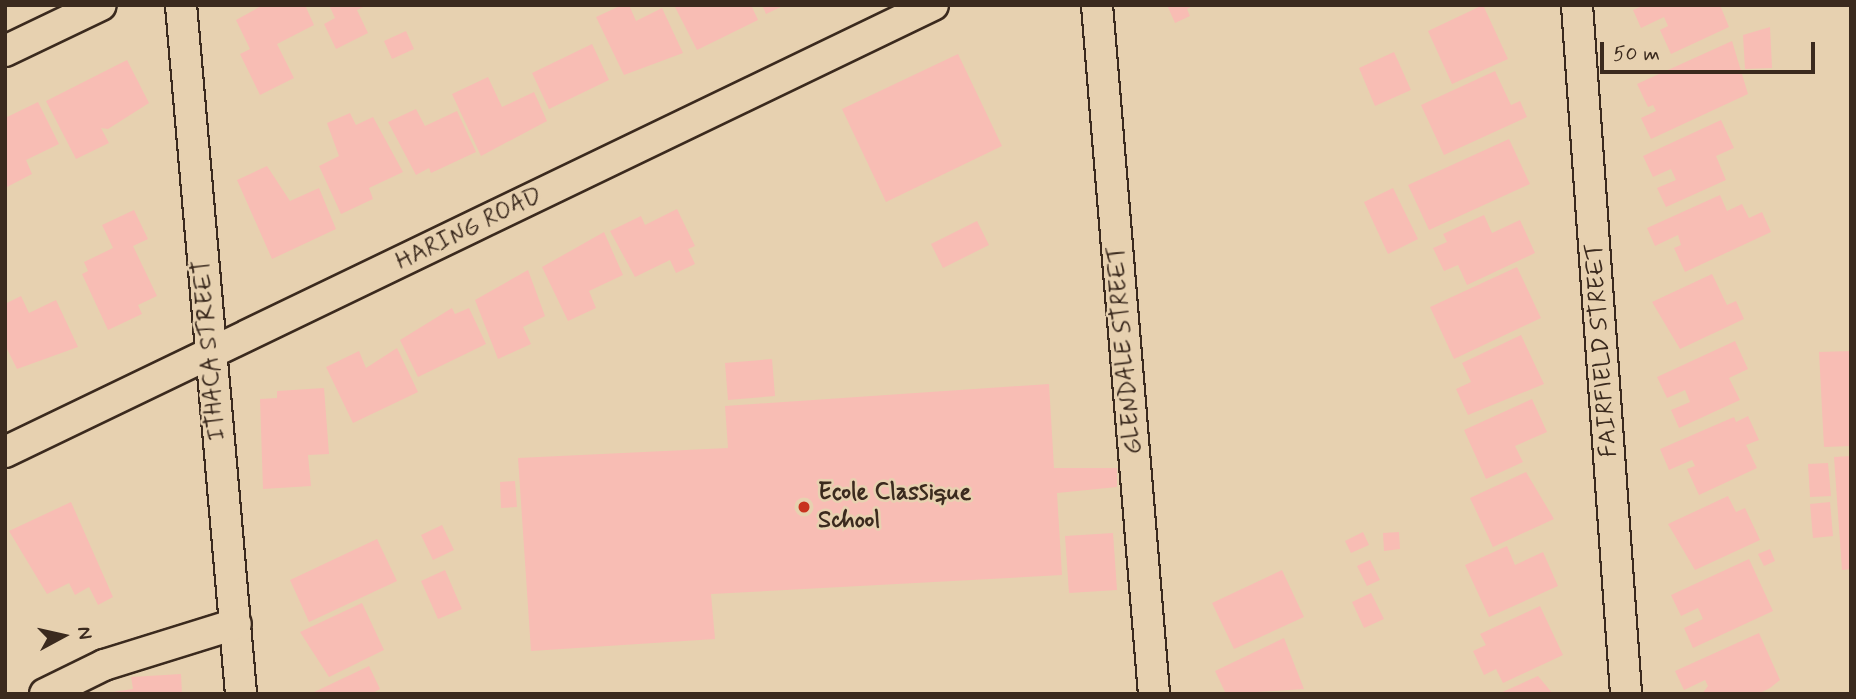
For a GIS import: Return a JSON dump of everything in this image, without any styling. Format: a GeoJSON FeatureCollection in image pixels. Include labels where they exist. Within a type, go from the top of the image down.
{"type":"FeatureCollection","features":[{"type":"Feature","properties":{"kind":"street"},"geometry":{"type":"LineString","coordinates":[[5,51],[102,5]]}},
{"type":"Feature","properties":{"kind":"street","name":"ITHACA STREET"},"geometry":{"type":"LineString","coordinates":[[181,5],[209,354],[241,694]]}},
{"type":"Feature","properties":{"kind":"street","name":"HARING ROAD"},"geometry":{"type":"LineString","coordinates":[[5,452],[933,5]]}},
{"type":"Feature","properties":{"kind":"street","name":"GLENDALE STREET"},"geometry":{"type":"LineString","coordinates":[[1097,5],[1154,694]]}},
{"type":"Feature","properties":{"kind":"street","name":"FAIRFIELD STREET"},"geometry":{"type":"LineString","coordinates":[[1577,5],[1626,694]]}},
{"type":"Feature","properties":{"kind":"street"},"geometry":{"type":"LineString","coordinates":[[46,694],[104,665],[236,624]]}},
{"type":"Feature","properties":{"kind":"building"},"geometry":{"type":"Polygon","coordinates":[[[263,5],[305,5],[314,25],[277,44],[294,78],[260,95],[240,54],[250,49],[236,20],[263,5]]]}},
{"type":"Feature","properties":{"kind":"building"},"geometry":{"type":"Polygon","coordinates":[[[329,5],[367,5],[357,10],[368,33],[336,49],[324,24],[335,18],[329,5]]]}},
{"type":"Feature","properties":{"kind":"building"},"geometry":{"type":"Polygon","coordinates":[[[622,5],[629,5],[636,21],[662,8],[683,53],[624,75],[596,17],[622,5]]]}},
{"type":"Feature","properties":{"kind":"building"},"geometry":{"type":"Polygon","coordinates":[[[674,5],[751,5],[758,20],[697,50],[674,5]]]}},
{"type":"Feature","properties":{"kind":"building"},"geometry":{"type":"Polygon","coordinates":[[[762,5],[785,5],[766,14],[762,5]]]}},
{"type":"Feature","properties":{"kind":"building"},"geometry":{"type":"Polygon","coordinates":[[[1167,5],[1194,5],[1187,9],[1190,16],[1175,23],[1167,5]]]}},
{"type":"Feature","properties":{"kind":"building"},"geometry":{"type":"Polygon","coordinates":[[[1483,5],[1508,59],[1452,84],[1428,31],[1483,5]]]}},
{"type":"Feature","properties":{"kind":"building"},"geometry":{"type":"Polygon","coordinates":[[[1645,5],[1720,5],[1729,27],[1671,54],[1660,30],[1668,26],[1664,17],[1641,28],[1633,10],[1645,5]]]}},
{"type":"Feature","properties":{"kind":"building"},"geometry":{"type":"Polygon","coordinates":[[[1770,27],[1772,68],[1745,69],[1743,35],[1770,27]]]}},
{"type":"Feature","properties":{"kind":"building"},"geometry":{"type":"Polygon","coordinates":[[[406,31],[414,49],[392,59],[384,41],[406,31]]]}},
{"type":"Feature","properties":{"kind":"building"},"geometry":{"type":"Polygon","coordinates":[[[1732,41],[1748,94],[1651,139],[1641,118],[1656,111],[1653,105],[1648,107],[1637,84],[1732,41]]]}},
{"type":"Feature","properties":{"kind":"building"},"geometry":{"type":"Polygon","coordinates":[[[592,44],[609,80],[549,109],[532,73],[592,44]]]}},
{"type":"Feature","properties":{"kind":"building"},"geometry":{"type":"Polygon","coordinates":[[[1394,52],[1411,90],[1375,106],[1359,68],[1394,52]]]}},
{"type":"Feature","properties":{"kind":"building"},"geometry":{"type":"Polygon","coordinates":[[[958,54],[1002,146],[886,202],[842,109],[958,54]]]}},
{"type":"Feature","properties":{"kind":"building"},"geometry":{"type":"Polygon","coordinates":[[[127,60],[149,103],[108,129],[101,128],[109,143],[76,159],[46,101],[127,60]]]}},
{"type":"Feature","properties":{"kind":"building"},"geometry":{"type":"Polygon","coordinates":[[[1495,71],[1511,105],[1520,101],[1527,117],[1444,155],[1421,105],[1495,71]]]}},
{"type":"Feature","properties":{"kind":"building"},"geometry":{"type":"Polygon","coordinates":[[[488,77],[502,107],[534,92],[547,121],[481,156],[452,94],[488,77]]]}},
{"type":"Feature","properties":{"kind":"building"},"geometry":{"type":"Polygon","coordinates":[[[38,102],[59,144],[26,160],[32,174],[5,188],[5,118],[38,102]]]}},
{"type":"Feature","properties":{"kind":"building"},"geometry":{"type":"Polygon","coordinates":[[[416,109],[425,126],[457,111],[476,152],[431,173],[429,168],[416,175],[388,122],[416,109]]]}},
{"type":"Feature","properties":{"kind":"building"},"geometry":{"type":"Polygon","coordinates":[[[350,113],[356,125],[373,117],[403,172],[369,188],[373,199],[341,214],[319,166],[339,156],[327,123],[350,113]]]}},
{"type":"Feature","properties":{"kind":"building"},"geometry":{"type":"Polygon","coordinates":[[[1721,120],[1734,148],[1716,156],[1726,180],[1666,207],[1657,188],[1676,180],[1671,169],[1653,177],[1643,156],[1721,120]]]}},
{"type":"Feature","properties":{"kind":"building"},"geometry":{"type":"Polygon","coordinates":[[[1509,139],[1530,184],[1429,230],[1408,185],[1509,139]]]}},
{"type":"Feature","properties":{"kind":"building"},"geometry":{"type":"Polygon","coordinates":[[[267,166],[290,201],[319,188],[336,229],[272,259],[237,180],[267,166]]]}},
{"type":"Feature","properties":{"kind":"building"},"geometry":{"type":"Polygon","coordinates":[[[1393,188],[1418,239],[1388,254],[1364,202],[1393,188]]]}},
{"type":"Feature","properties":{"kind":"building"},"geometry":{"type":"Polygon","coordinates":[[[1720,195],[1727,211],[1742,204],[1749,218],[1762,212],[1771,232],[1685,272],[1674,248],[1681,245],[1678,235],[1655,246],[1647,228],[1720,195]]]}},
{"type":"Feature","properties":{"kind":"building"},"geometry":{"type":"Polygon","coordinates":[[[677,209],[695,246],[688,249],[695,264],[676,273],[670,260],[635,277],[610,231],[641,216],[645,225],[677,209]]]}},
{"type":"Feature","properties":{"kind":"building"},"geometry":{"type":"Polygon","coordinates":[[[134,210],[148,239],[133,246],[157,296],[138,305],[142,314],[108,330],[82,274],[88,271],[84,262],[113,248],[102,225],[134,210]]]}},
{"type":"Feature","properties":{"kind":"building"},"geometry":{"type":"Polygon","coordinates":[[[1484,215],[1492,233],[1520,220],[1535,253],[1467,285],[1458,265],[1444,271],[1433,248],[1447,242],[1443,234],[1484,215]]]}},
{"type":"Feature","properties":{"kind":"building"},"geometry":{"type":"Polygon","coordinates":[[[977,221],[989,245],[943,268],[931,244],[977,221]]]}},
{"type":"Feature","properties":{"kind":"building"},"geometry":{"type":"Polygon","coordinates":[[[604,232],[623,275],[589,291],[596,308],[568,321],[542,267],[604,232]]]}},
{"type":"Feature","properties":{"kind":"building"},"geometry":{"type":"Polygon","coordinates":[[[1517,267],[1541,318],[1454,359],[1430,307],[1517,267]]]}},
{"type":"Feature","properties":{"kind":"building"},"geometry":{"type":"Polygon","coordinates":[[[528,270],[545,316],[523,327],[531,344],[498,359],[475,300],[528,270]]]}},
{"type":"Feature","properties":{"kind":"building"},"geometry":{"type":"Polygon","coordinates":[[[1712,274],[1727,305],[1736,301],[1744,319],[1680,349],[1652,302],[1712,274]]]}},
{"type":"Feature","properties":{"kind":"building"},"geometry":{"type":"Polygon","coordinates":[[[21,296],[29,313],[56,300],[78,347],[17,369],[5,345],[5,304],[21,296]]]}},
{"type":"Feature","properties":{"kind":"building"},"geometry":{"type":"Polygon","coordinates":[[[452,308],[455,314],[469,308],[486,344],[418,377],[400,340],[452,308]]]}},
{"type":"Feature","properties":{"kind":"building"},"geometry":{"type":"Polygon","coordinates":[[[1521,335],[1544,384],[1468,415],[1456,389],[1471,382],[1462,363],[1521,335]]]}},
{"type":"Feature","properties":{"kind":"building"},"geometry":{"type":"Polygon","coordinates":[[[1735,341],[1748,369],[1729,378],[1740,400],[1679,428],[1671,410],[1690,402],[1685,390],[1667,398],[1657,377],[1735,341]]]}},
{"type":"Feature","properties":{"kind":"building"},"geometry":{"type":"Polygon","coordinates":[[[397,348],[418,392],[353,423],[326,367],[359,351],[366,368],[397,348]]]}},
{"type":"Feature","properties":{"kind":"building"},"geometry":{"type":"Polygon","coordinates":[[[1851,351],[1851,446],[1824,447],[1819,352],[1851,351]]]}},
{"type":"Feature","properties":{"kind":"building"},"geometry":{"type":"Polygon","coordinates":[[[772,359],[775,396],[728,400],[725,363],[772,359]]]}},
{"type":"Feature","properties":{"kind":"building"},"geometry":{"type":"Polygon","coordinates":[[[1049,384],[1054,468],[1117,468],[1117,487],[1057,493],[1062,575],[711,594],[715,639],[531,651],[518,458],[728,448],[725,406],[1049,384]]]}},
{"type":"Feature","properties":{"kind":"building"},"geometry":{"type":"Polygon","coordinates":[[[324,388],[329,454],[308,455],[311,486],[263,489],[260,399],[277,398],[277,391],[324,388]]]}},
{"type":"Feature","properties":{"kind":"building"},"geometry":{"type":"Polygon","coordinates":[[[1532,399],[1547,432],[1515,446],[1523,462],[1486,479],[1464,430],[1532,399]]]}},
{"type":"Feature","properties":{"kind":"building"},"geometry":{"type":"Polygon","coordinates":[[[1748,416],[1759,440],[1746,445],[1757,468],[1699,495],[1687,469],[1695,466],[1692,460],[1669,470],[1660,449],[1734,417],[1736,422],[1748,416]]]}},
{"type":"Feature","properties":{"kind":"building"},"geometry":{"type":"Polygon","coordinates":[[[1851,456],[1851,569],[1842,570],[1834,457],[1851,456]]]}},
{"type":"Feature","properties":{"kind":"building"},"geometry":{"type":"Polygon","coordinates":[[[1828,463],[1831,496],[1810,497],[1808,464],[1828,463]]]}},
{"type":"Feature","properties":{"kind":"building"},"geometry":{"type":"Polygon","coordinates":[[[1526,472],[1554,519],[1493,547],[1470,498],[1526,472]]]}},
{"type":"Feature","properties":{"kind":"building"},"geometry":{"type":"Polygon","coordinates":[[[515,481],[517,507],[501,508],[500,482],[515,481]]]}},
{"type":"Feature","properties":{"kind":"building"},"geometry":{"type":"Polygon","coordinates":[[[1728,496],[1736,512],[1745,508],[1760,540],[1695,570],[1668,524],[1728,496]]]}},
{"type":"Feature","properties":{"kind":"building"},"geometry":{"type":"Polygon","coordinates":[[[71,502],[113,597],[98,605],[89,587],[75,595],[69,583],[47,594],[9,531],[71,502]]]}},
{"type":"Feature","properties":{"kind":"building"},"geometry":{"type":"Polygon","coordinates":[[[1830,502],[1833,536],[1813,538],[1810,504],[1830,502]]]}},
{"type":"Feature","properties":{"kind":"building"},"geometry":{"type":"Polygon","coordinates":[[[442,525],[454,550],[433,560],[421,535],[442,525]]]}},
{"type":"Feature","properties":{"kind":"building"},"geometry":{"type":"Polygon","coordinates":[[[1363,532],[1369,545],[1351,553],[1345,541],[1363,532]]]}},
{"type":"Feature","properties":{"kind":"building"},"geometry":{"type":"Polygon","coordinates":[[[1399,532],[1400,549],[1384,551],[1383,533],[1399,532]]]}},
{"type":"Feature","properties":{"kind":"building"},"geometry":{"type":"Polygon","coordinates":[[[1113,533],[1117,590],[1069,593],[1065,536],[1113,533]]]}},
{"type":"Feature","properties":{"kind":"building"},"geometry":{"type":"Polygon","coordinates":[[[377,539],[397,581],[309,622],[290,580],[377,539]]]}},
{"type":"Feature","properties":{"kind":"building"},"geometry":{"type":"Polygon","coordinates":[[[1507,546],[1515,565],[1543,552],[1558,586],[1489,617],[1465,565],[1507,546]]]}},
{"type":"Feature","properties":{"kind":"building"},"geometry":{"type":"Polygon","coordinates":[[[1770,549],[1775,561],[1764,566],[1758,554],[1770,549]]]}},
{"type":"Feature","properties":{"kind":"building"},"geometry":{"type":"Polygon","coordinates":[[[1749,559],[1773,611],[1693,648],[1684,628],[1703,619],[1698,608],[1681,616],[1671,595],[1749,559]]]}},
{"type":"Feature","properties":{"kind":"building"},"geometry":{"type":"Polygon","coordinates":[[[1370,560],[1380,580],[1367,586],[1357,566],[1370,560]]]}},
{"type":"Feature","properties":{"kind":"building"},"geometry":{"type":"Polygon","coordinates":[[[445,570],[462,609],[438,619],[421,581],[445,570]]]}},
{"type":"Feature","properties":{"kind":"building"},"geometry":{"type":"Polygon","coordinates":[[[1282,570],[1304,617],[1234,649],[1212,603],[1282,570]]]}},
{"type":"Feature","properties":{"kind":"building"},"geometry":{"type":"Polygon","coordinates":[[[1371,593],[1384,619],[1364,628],[1352,602],[1371,593]]]}},
{"type":"Feature","properties":{"kind":"building"},"geometry":{"type":"Polygon","coordinates":[[[362,603],[384,650],[329,677],[300,632],[362,603]]]}},
{"type":"Feature","properties":{"kind":"building"},"geometry":{"type":"Polygon","coordinates":[[[1540,606],[1563,655],[1503,683],[1496,669],[1484,675],[1473,651],[1486,645],[1480,634],[1540,606]]]}},
{"type":"Feature","properties":{"kind":"building"},"geometry":{"type":"Polygon","coordinates":[[[1759,633],[1780,680],[1770,688],[1758,694],[1702,694],[1708,686],[1705,680],[1684,690],[1675,671],[1759,633]]]}},
{"type":"Feature","properties":{"kind":"building"},"geometry":{"type":"Polygon","coordinates":[[[1284,638],[1304,689],[1226,694],[1215,671],[1284,638]]]}},
{"type":"Feature","properties":{"kind":"building"},"geometry":{"type":"Polygon","coordinates":[[[369,666],[380,689],[371,694],[310,694],[369,666]]]}},
{"type":"Feature","properties":{"kind":"building"},"geometry":{"type":"Polygon","coordinates":[[[181,674],[182,694],[100,694],[133,689],[131,677],[181,674]]]}},
{"type":"Feature","properties":{"kind":"building"},"geometry":{"type":"Polygon","coordinates":[[[1538,676],[1553,694],[1498,694],[1538,676]]]}},
{"type":"Feature","properties":{"kind":"place","name":"Ecole Classique School"},"geometry":{"type":"Point","coordinates":[804,507]}}]}
